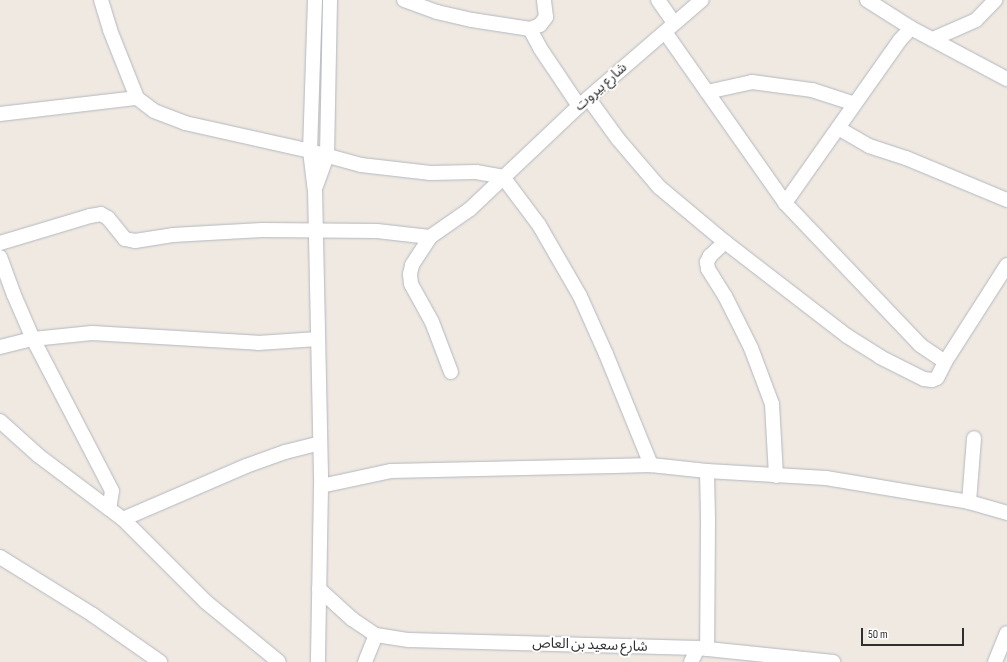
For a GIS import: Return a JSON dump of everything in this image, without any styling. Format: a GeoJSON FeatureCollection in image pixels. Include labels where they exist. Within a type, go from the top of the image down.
{"type":"FeatureCollection","features":[{"type":"Feature","properties":{"kind":"street"},"geometry":{"type":"LineString","coordinates":[[101,0],[110,30],[137,98],[154,110],[185,123],[369,166],[431,173],[476,172],[504,177],[539,225],[580,296],[606,354],[651,465]]}},
{"type":"Feature","properties":{"kind":"street"},"geometry":{"type":"LineString","coordinates":[[315,0],[310,151],[315,189],[321,486],[318,662]]}},
{"type":"Feature","properties":{"kind":"street"},"geometry":{"type":"LineString","coordinates":[[315,189],[327,156],[330,0]]}},
{"type":"Feature","properties":{"kind":"street"},"geometry":{"type":"LineString","coordinates":[[404,0],[437,12],[472,20],[530,29],[540,25],[546,17],[544,0]]}},
{"type":"Feature","properties":{"kind":"street"},"geometry":{"type":"LineString","coordinates":[[658,0],[669,28],[707,92],[785,203],[920,345],[945,362]]}},
{"type":"Feature","properties":{"kind":"street","name":"شارع بيروت"},"geometry":{"type":"LineString","coordinates":[[430,237],[470,209],[584,102],[702,0]]}},
{"type":"Feature","properties":{"kind":"street"},"geometry":{"type":"LineString","coordinates":[[867,0],[911,28],[1007,79]]}},
{"type":"Feature","properties":{"kind":"street"},"geometry":{"type":"LineString","coordinates":[[933,39],[976,20],[995,0]]}},
{"type":"Feature","properties":{"kind":"street"},"geometry":{"type":"LineString","coordinates":[[785,203],[911,28]]}},
{"type":"Feature","properties":{"kind":"street"},"geometry":{"type":"LineString","coordinates":[[530,29],[540,48],[584,102],[618,139],[658,187],[725,242],[847,336],[880,357],[924,379],[932,380],[937,378],[945,362],[1007,265]]}},
{"type":"Feature","properties":{"kind":"street"},"geometry":{"type":"LineString","coordinates":[[707,92],[752,82],[812,90],[855,104]]}},
{"type":"Feature","properties":{"kind":"street"},"geometry":{"type":"LineString","coordinates":[[0,114],[137,98]]}},
{"type":"Feature","properties":{"kind":"street"},"geometry":{"type":"LineString","coordinates":[[838,128],[869,146],[906,158],[1007,200]]}},
{"type":"Feature","properties":{"kind":"street"},"geometry":{"type":"LineString","coordinates":[[0,243],[101,214],[108,218],[125,239],[135,241],[173,235],[262,230],[377,231],[430,237],[412,265],[410,274],[411,284],[432,322],[451,372]]}},
{"type":"Feature","properties":{"kind":"street"},"geometry":{"type":"LineString","coordinates":[[725,242],[710,256],[707,262],[708,269],[725,296],[751,348],[772,404],[776,476]]}},
{"type":"Feature","properties":{"kind":"street"},"geometry":{"type":"LineString","coordinates":[[0,257],[14,295],[33,338],[112,491],[109,509]]}},
{"type":"Feature","properties":{"kind":"street"},"geometry":{"type":"LineString","coordinates":[[0,347],[33,338],[92,333],[258,343],[318,339]]}},
{"type":"Feature","properties":{"kind":"street"},"geometry":{"type":"LineString","coordinates":[[0,421],[39,456],[123,520],[206,602],[279,662]]}},
{"type":"Feature","properties":{"kind":"street"},"geometry":{"type":"LineString","coordinates":[[969,502],[974,438]]}},
{"type":"Feature","properties":{"kind":"street"},"geometry":{"type":"LineString","coordinates":[[123,520],[246,466],[284,452],[320,443]]}},
{"type":"Feature","properties":{"kind":"street"},"geometry":{"type":"LineString","coordinates":[[321,486],[391,471],[651,465],[707,471],[826,478],[969,502],[1007,513]]}},
{"type":"Feature","properties":{"kind":"street"},"geometry":{"type":"LineString","coordinates":[[691,662],[702,648],[708,520],[707,471]]}},
{"type":"Feature","properties":{"kind":"street"},"geometry":{"type":"LineString","coordinates":[[0,557],[93,615],[160,662]]}},
{"type":"Feature","properties":{"kind":"street"},"geometry":{"type":"LineString","coordinates":[[319,589],[352,619],[376,635],[365,662]]}},
{"type":"Feature","properties":{"kind":"street"},"geometry":{"type":"LineString","coordinates":[[995,662],[1007,633]]}},
{"type":"Feature","properties":{"kind":"street","name":"شارع سعيد بن العاص"},"geometry":{"type":"LineString","coordinates":[[376,635],[410,640],[702,648],[826,661]]}}]}
